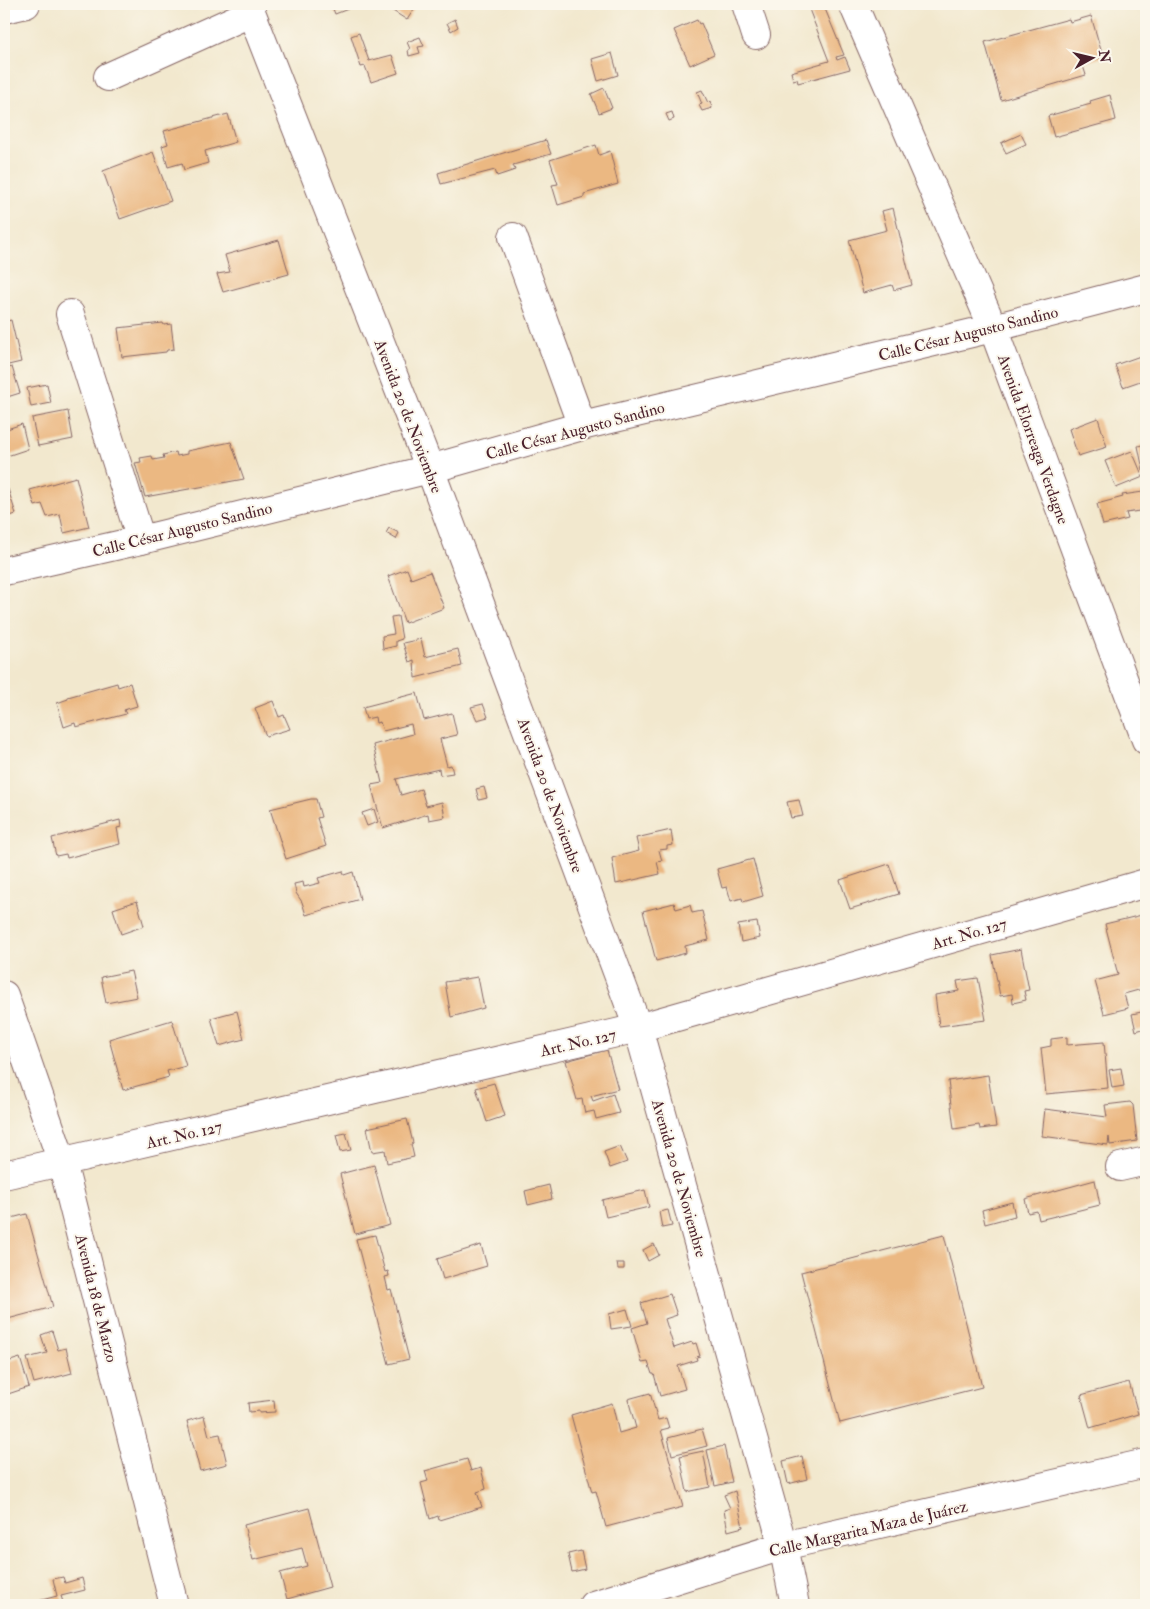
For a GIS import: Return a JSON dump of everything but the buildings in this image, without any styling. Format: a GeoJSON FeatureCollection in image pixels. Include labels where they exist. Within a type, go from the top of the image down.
{"type":"FeatureCollection","features":[{"type":"Feature","properties":{"kind":"street"},"geometry":{"type":"LineString","coordinates":[[4,9],[26,4]]}},
{"type":"Feature","properties":{"kind":"street"},"geometry":{"type":"LineString","coordinates":[[746,4],[756,35]]}},
{"type":"Feature","properties":{"kind":"street","name":"Avenida Elorreaga Verdagne"},"geometry":{"type":"LineString","coordinates":[[853,4],[993,328],[1146,740]]}},
{"type":"Feature","properties":{"kind":"street"},"geometry":{"type":"LineString","coordinates":[[108,77],[249,8]]}},
{"type":"Feature","properties":{"kind":"street","name":"Avenida 20 de Noviembre"},"geometry":{"type":"LineString","coordinates":[[249,8],[430,469],[638,1028],[782,1546],[796,1605]]}},
{"type":"Feature","properties":{"kind":"street"},"geometry":{"type":"LineString","coordinates":[[513,236],[582,426]]}},
{"type":"Feature","properties":{"kind":"street","name":"Calle César Augusto Sandino"},"geometry":{"type":"LineString","coordinates":[[4,571],[141,540],[430,469],[582,426],[993,328],[1146,288]]}},
{"type":"Feature","properties":{"kind":"street"},"geometry":{"type":"LineString","coordinates":[[70,314],[141,540]]}},
{"type":"Feature","properties":{"kind":"street","name":"Art. No. 127"},"geometry":{"type":"LineString","coordinates":[[4,1175],[638,1028],[1146,882]]}},
{"type":"Feature","properties":{"kind":"street","name":"Avenida 18 de Marzo"},"geometry":{"type":"LineString","coordinates":[[4,995],[62,1162],[174,1605]]}},
{"type":"Feature","properties":{"kind":"street"},"geometry":{"type":"LineString","coordinates":[[1120,1167],[1146,1161]]}},
{"type":"Feature","properties":{"kind":"street","name":"Calle Margarita Maza de Juárez"},"geometry":{"type":"LineString","coordinates":[[593,1605],[782,1546],[1146,1463]]}}]}
